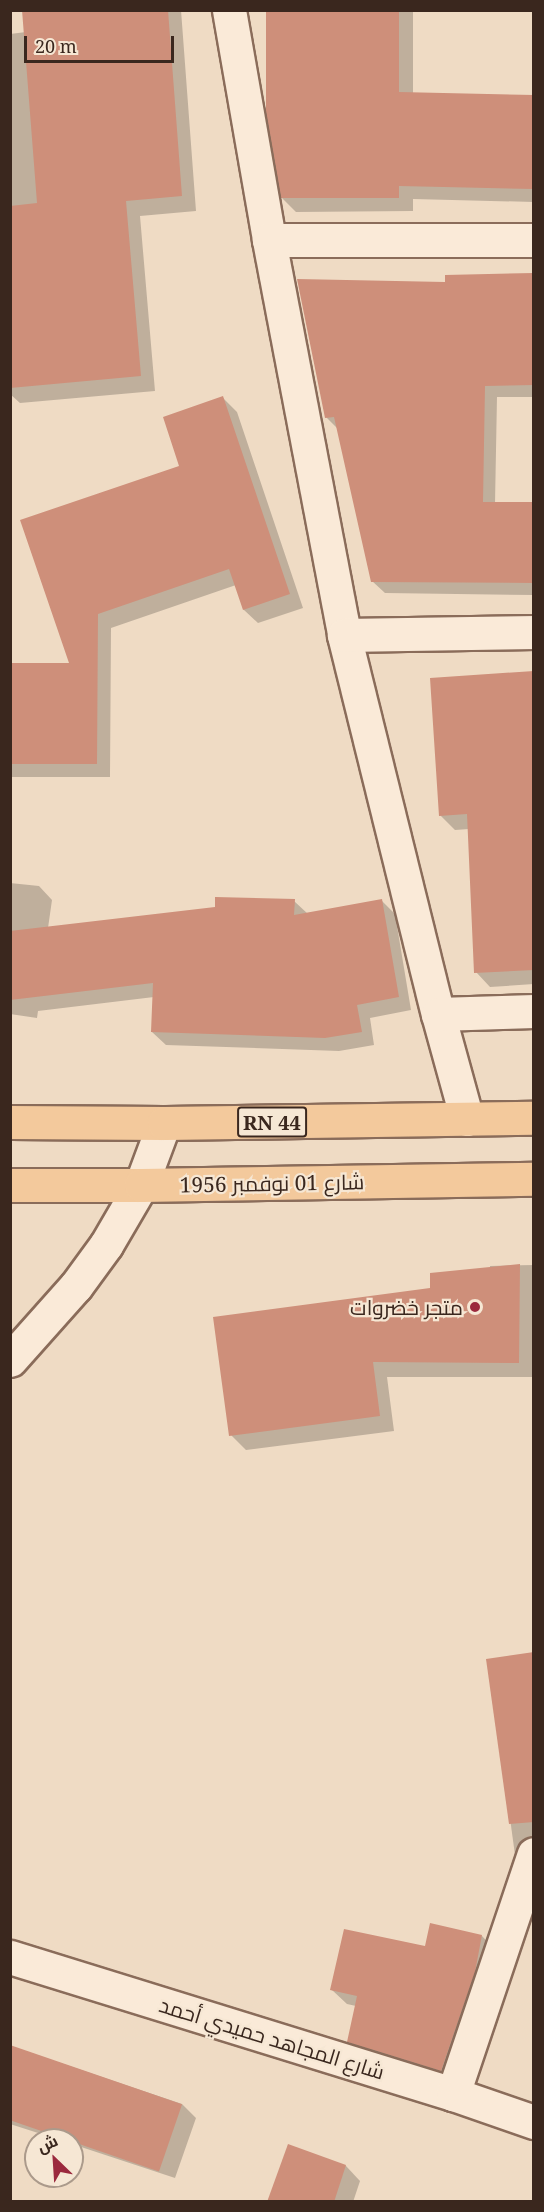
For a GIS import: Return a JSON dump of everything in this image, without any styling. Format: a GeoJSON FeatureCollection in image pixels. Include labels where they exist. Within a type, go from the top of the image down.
{"type":"FeatureCollection","features":[{"type":"Feature","properties":{"kind":"main road","name":"RN 44"},"geometry":{"type":"LineString","coordinates":[[10,1122],[164,1123],[534,1118]]}},
{"type":"Feature","properties":{"kind":"main road","name":"شارع 01 نوفمبر 1956"},"geometry":{"type":"LineString","coordinates":[[10,1185],[534,1179]]}},
{"type":"Feature","properties":{"kind":"street"},"geometry":{"type":"LineString","coordinates":[[229,10],[269,240],[344,635],[438,1014],[467,1119]]}},
{"type":"Feature","properties":{"kind":"street"},"geometry":{"type":"LineString","coordinates":[[269,240],[534,240]]}},
{"type":"Feature","properties":{"kind":"street"},"geometry":{"type":"LineString","coordinates":[[344,635],[534,632]]}},
{"type":"Feature","properties":{"kind":"street"},"geometry":{"type":"LineString","coordinates":[[438,1014],[534,1011]]}},
{"type":"Feature","properties":{"kind":"street"},"geometry":{"type":"LineString","coordinates":[[10,1360],[76,1286],[106,1245],[141,1185],[164,1123]]}},
{"type":"Feature","properties":{"kind":"street"},"geometry":{"type":"LineString","coordinates":[[453,2094],[534,1854]]}},
{"type":"Feature","properties":{"kind":"street","name":"شارع المجاهد حميدي أحمد"},"geometry":{"type":"LineString","coordinates":[[10,1957],[453,2094],[534,2122]]}},
{"type":"Feature","properties":{"kind":"building"},"geometry":{"type":"Polygon","coordinates":[[[22,10],[168,10],[182,196],[126,201],[141,376],[10,388],[10,206],[37,203],[22,10]]]}},
{"type":"Feature","properties":{"kind":"building"},"geometry":{"type":"Polygon","coordinates":[[[266,10],[399,10],[399,92],[534,95],[534,189],[399,186],[399,198],[281,198],[266,112],[266,10]]]}},
{"type":"Feature","properties":{"kind":"building"},"geometry":{"type":"Polygon","coordinates":[[[534,273],[534,385],[485,386],[483,502],[534,502],[534,583],[371,582],[334,417],[325,418],[297,279],[445,282],[445,275],[534,273]]]}},
{"type":"Feature","properties":{"kind":"building"},"geometry":{"type":"Polygon","coordinates":[[[223,396],[290,594],[243,610],[229,569],[98,614],[97,764],[10,764],[10,663],[69,663],[20,520],[179,466],[163,417],[223,396]]]}},
{"type":"Feature","properties":{"kind":"building"},"geometry":{"type":"Polygon","coordinates":[[[534,671],[534,970],[474,973],[467,814],[439,816],[430,678],[534,671]]]}},
{"type":"Feature","properties":{"kind":"building"},"geometry":{"type":"Polygon","coordinates":[[[215,897],[295,899],[294,915],[382,899],[399,997],[357,1005],[362,1032],[325,1038],[151,1032],[153,983],[10,1000],[10,931],[215,907],[215,897]]]}},
{"type":"Feature","properties":{"kind":"building"},"geometry":{"type":"Polygon","coordinates":[[[520,1264],[519,1363],[373,1362],[380,1416],[229,1436],[213,1317],[430,1288],[430,1273],[520,1264]]]}},
{"type":"Feature","properties":{"kind":"building"},"geometry":{"type":"Polygon","coordinates":[[[534,1652],[534,1822],[509,1824],[486,1659],[534,1652]]]}},
{"type":"Feature","properties":{"kind":"building"},"geometry":{"type":"Polygon","coordinates":[[[430,1923],[482,1935],[475,1972],[441,2071],[347,2042],[357,1996],[330,1990],[344,1929],[425,1946],[430,1923]]]}},
{"type":"Feature","properties":{"kind":"building"},"geometry":{"type":"Polygon","coordinates":[[[10,2045],[182,2104],[159,2171],[84,2146],[84,2128],[33,2128],[10,2120],[10,2045]]]}},
{"type":"Feature","properties":{"kind":"building"},"geometry":{"type":"Polygon","coordinates":[[[288,2144],[346,2165],[334,2202],[267,2202],[288,2144]]]}},
{"type":"Feature","properties":{"kind":"place","name":"متجر خضروات"},"geometry":{"type":"Point","coordinates":[475,1307]}}]}
